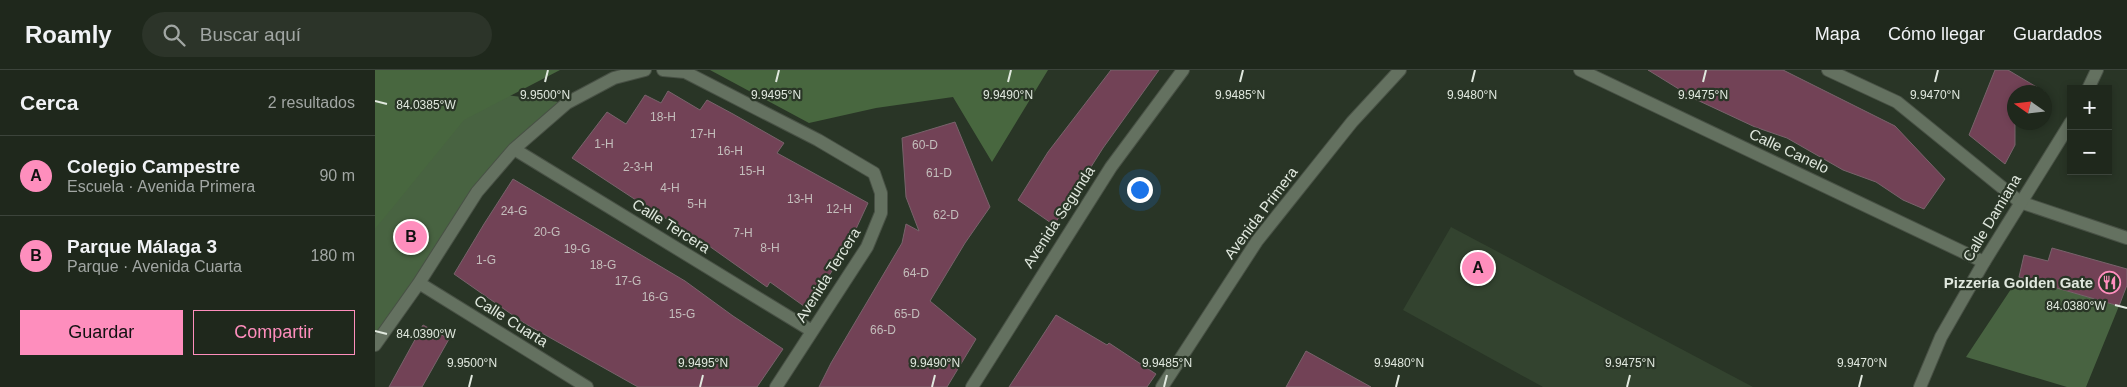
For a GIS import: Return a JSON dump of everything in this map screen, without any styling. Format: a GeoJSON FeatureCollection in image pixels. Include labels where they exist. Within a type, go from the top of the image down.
{"type":"FeatureCollection","features":[{"type":"Feature","properties":{"kind":"street"},"geometry":{"type":"LineString","coordinates":[[375,345],[419,283],[477,192],[514,149],[567,103],[614,78],[645,70]]}},
{"type":"Feature","properties":{"kind":"street","name":"Avenida Tercera"},"geometry":{"type":"LineString","coordinates":[[663,70],[685,72],[818,140],[874,172],[881,193],[881,213],[867,246],[776,387]]}},
{"type":"Feature","properties":{"kind":"street","name":"Avenida Segunda"},"geometry":{"type":"LineString","coordinates":[[972,387],[1111,167],[1183,70]]}},
{"type":"Feature","properties":{"kind":"street","name":"Avenida Primera"},"geometry":{"type":"LineString","coordinates":[[1162,387],[1257,241],[1352,122],[1400,70]]}},
{"type":"Feature","properties":{"kind":"street","name":"Calle Canelo"},"geometry":{"type":"LineString","coordinates":[[1580,70],[1984,262]]}},
{"type":"Feature","properties":{"kind":"street"},"geometry":{"type":"LineString","coordinates":[[1828,70],[1897,102],[2020,202],[2127,238]]}},
{"type":"Feature","properties":{"kind":"street"},"geometry":{"type":"LineString","coordinates":[[2090,85],[2097,70]]}},
{"type":"Feature","properties":{"kind":"street","name":"Calle Damiana"},"geometry":{"type":"LineString","coordinates":[[1920,387],[1941,337],[2020,202],[2067,128]]}},
{"type":"Feature","properties":{"kind":"street","name":"Calle Tercera"},"geometry":{"type":"LineString","coordinates":[[514,149],[812,332]]}},
{"type":"Feature","properties":{"kind":"street","name":"Calle Cuarta"},"geometry":{"type":"LineString","coordinates":[[419,283],[587,387]]}},
{"type":"Feature","properties":{"kind":"shaded area"},"geometry":{"type":"Polygon","coordinates":[[[447,87],[567,103],[514,149],[375,345],[375,111],[447,87]]]}},
{"type":"Feature","properties":{"kind":"shaded area"},"geometry":{"type":"Polygon","coordinates":[[[1451,227],[1753,387],[1543,387],[1403,310],[1451,227]]]}},
{"type":"Feature","properties":{"kind":"shaded area"},"geometry":{"type":"Polygon","coordinates":[[[2019,277],[2119,306],[2086,387],[2067,387],[1966,357],[2019,277]]]}},
{"type":"Feature","properties":{"kind":"green space"},"geometry":{"type":"Polygon","coordinates":[[[375,70],[560,70],[464,120],[375,229],[375,70]]]}},
{"type":"Feature","properties":{"kind":"green space"},"geometry":{"type":"Polygon","coordinates":[[[710,70],[1048,70],[992,162],[953,97],[876,108],[809,123],[710,70]]]}},
{"type":"Feature","properties":{"kind":"building"},"geometry":{"type":"Polygon","coordinates":[[[1111,70],[1159,70],[1103,148],[1054,225],[1018,200],[1048,152],[1111,70]]]}},
{"type":"Feature","properties":{"kind":"building"},"geometry":{"type":"Polygon","coordinates":[[[1648,70],[1783,70],[1895,126],[1945,179],[1924,209],[1903,200],[1876,182],[1843,170],[1787,138],[1755,127],[1695,99],[1648,70]]]}},
{"type":"Feature","properties":{"kind":"building"},"geometry":{"type":"Polygon","coordinates":[[[1995,70],[2008,70],[2033,85],[2007,85],[2007,130],[2015,130],[2015,145],[2005,164],[1969,135],[1995,70]]]}},
{"type":"Feature","properties":{"kind":"building"},"geometry":{"type":"Polygon","coordinates":[[[668,91],[700,110],[707,100],[733,114],[784,143],[777,153],[868,203],[849,244],[808,309],[770,282],[767,287],[695,236],[572,158],[607,112],[626,124],[645,95],[661,103],[668,91]]]}},
{"type":"Feature","properties":{"kind":"building"},"geometry":{"type":"Polygon","coordinates":[[[955,122],[990,207],[965,243],[930,301],[976,339],[947,387],[819,387],[831,363],[902,243],[906,224],[919,231],[906,197],[902,138],[955,122]]]}},
{"type":"Feature","properties":{"kind":"building"},"geometry":{"type":"Polygon","coordinates":[[[513,179],[685,281],[783,349],[757,387],[638,387],[524,323],[454,274],[513,179]]]}},
{"type":"Feature","properties":{"kind":"building"},"geometry":{"type":"Polygon","coordinates":[[[2052,248],[2127,269],[2127,285],[2119,306],[2019,277],[2024,255],[2048,261],[2052,248]]]}},
{"type":"Feature","properties":{"kind":"building"},"geometry":{"type":"Polygon","coordinates":[[[1056,315],[1107,345],[1109,343],[1156,374],[1147,387],[1009,387],[1056,315]]]}},
{"type":"Feature","properties":{"kind":"building"},"geometry":{"type":"Polygon","coordinates":[[[423,325],[449,339],[422,387],[389,387],[423,325]]]}},
{"type":"Feature","properties":{"kind":"building"},"geometry":{"type":"Polygon","coordinates":[[[1306,351],[1371,387],[1286,387],[1306,351]]]}},
{"type":"Feature","properties":{"kind":"place","name":"Parque Málaga 3"},"geometry":{"type":"Point","coordinates":[411,237]}},
{"type":"Feature","properties":{"kind":"place","name":"Colegio Campestre"},"geometry":{"type":"Point","coordinates":[1478,268]}},
{"type":"Feature","properties":{"kind":"place","name":"Pizzería Golden Gate"},"geometry":{"type":"Point","coordinates":[2109,283]}}]}
